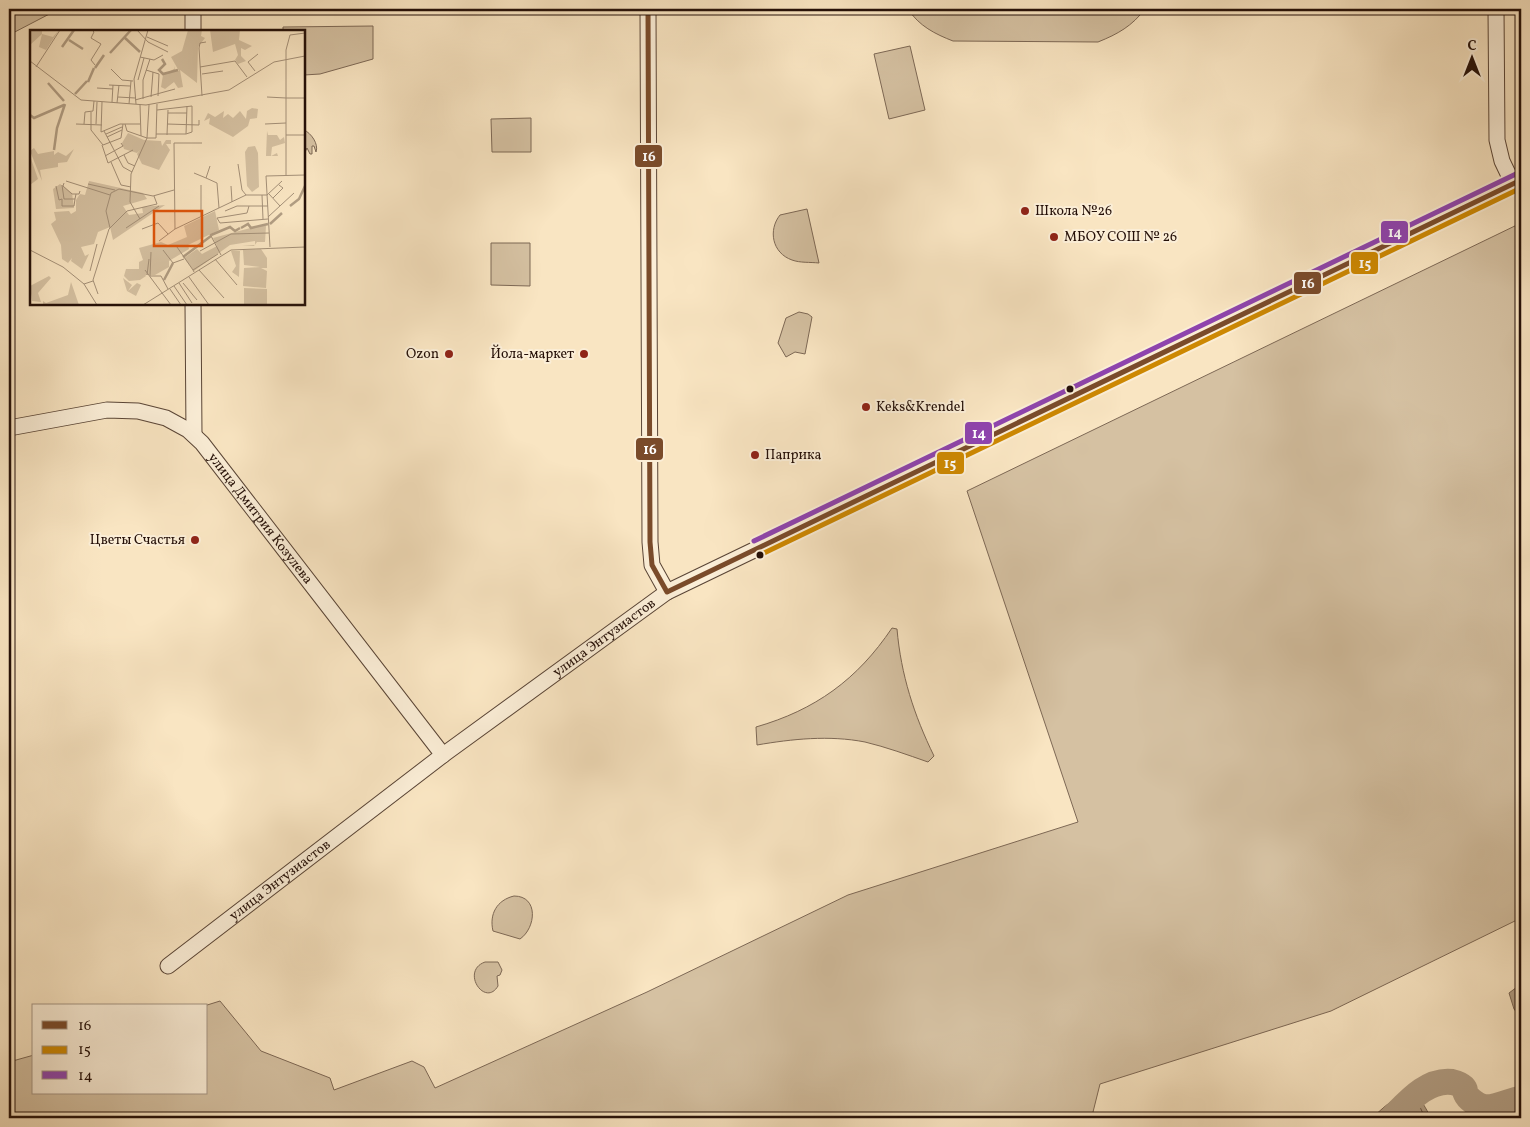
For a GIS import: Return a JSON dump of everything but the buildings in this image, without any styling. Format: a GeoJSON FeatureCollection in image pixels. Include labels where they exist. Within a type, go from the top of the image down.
{"type":"FeatureCollection","features":[{"type":"Feature","properties":{"kind":"street"},"geometry":{"type":"LineString","coordinates":[[193,9],[193,30]]}},
{"type":"Feature","properties":{"kind":"street"},"geometry":{"type":"LineString","coordinates":[[648,9],[650,542],[652,565],[667,592]]}},
{"type":"Feature","properties":{"kind":"street"},"geometry":{"type":"LineString","coordinates":[[1496,9],[1497,140],[1502,161],[1517,182]]}},
{"type":"Feature","properties":{"kind":"street","name":"улица Энтузиастов"},"geometry":{"type":"LineString","coordinates":[[168,966],[443,755],[667,592],[1517,182]]}},
{"type":"Feature","properties":{"kind":"street"},"geometry":{"type":"LineString","coordinates":[[194,305],[194,435]]}},
{"type":"Feature","properties":{"kind":"street","name":"улица Дмитрия Козулева"},"geometry":{"type":"LineString","coordinates":[[9,428],[107,410],[138,411],[166,418],[188,430],[202,443],[443,755]]}},
{"type":"Feature","properties":{"kind":"shaded area"},"geometry":{"type":"Polygon","coordinates":[[[9,9],[59,9],[9,35],[9,9]]]}},
{"type":"Feature","properties":{"kind":"shaded area"},"geometry":{"type":"Polygon","coordinates":[[[908,9],[1145,9],[1124,29],[1098,42],[953,41],[928,29],[908,9]]]}},
{"type":"Feature","properties":{"kind":"shaded area"},"geometry":{"type":"Polygon","coordinates":[[[373,26],[373,59],[320,74],[305,75],[305,30],[283,30],[283,27],[373,26]]]}},
{"type":"Feature","properties":{"kind":"shaded area"},"geometry":{"type":"Polygon","coordinates":[[[910,46],[925,110],[889,119],[874,54],[910,46]]]}},
{"type":"Feature","properties":{"kind":"shaded area"},"geometry":{"type":"Polygon","coordinates":[[[531,118],[531,152],[492,152],[491,119],[531,118]]]}},
{"type":"Feature","properties":{"kind":"shaded area"},"geometry":{"type":"Polygon","coordinates":[[[305,130],[312,136],[317,149],[316,152],[314,146],[312,146],[312,154],[310,154],[307,148],[305,152],[305,130]]]}},
{"type":"Feature","properties":{"kind":"shaded area"},"geometry":{"type":"Polygon","coordinates":[[[807,209],[819,263],[798,262],[785,257],[776,247],[774,240],[774,227],[780,215],[807,209]]]}},
{"type":"Feature","properties":{"kind":"shaded area"},"geometry":{"type":"Polygon","coordinates":[[[1521,223],[1521,918],[1331,1011],[1100,1084],[1093,1112],[1097,1118],[9,1118],[9,1062],[32,1056],[32,1094],[208,1094],[208,1005],[220,1001],[261,1051],[330,1078],[334,1090],[412,1061],[424,1067],[435,1088],[647,992],[848,895],[1078,822],[967,491],[1521,223]]]}},
{"type":"Feature","properties":{"kind":"shaded area"},"geometry":{"type":"Polygon","coordinates":[[[491,243],[530,243],[530,286],[491,285],[491,243]]]}},
{"type":"Feature","properties":{"kind":"shaded area"},"geometry":{"type":"Polygon","coordinates":[[[799,312],[812,317],[805,354],[795,352],[786,357],[778,343],[786,318],[799,312]]]}},
{"type":"Feature","properties":{"kind":"shaded area"},"geometry":{"type":"Polygon","coordinates":[[[892,628],[897,629],[905,679],[920,725],[934,756],[928,762],[881,746],[851,740],[811,739],[757,745],[756,727],[797,712],[833,691],[864,663],[892,628]]]}},
{"type":"Feature","properties":{"kind":"shaded area"},"geometry":{"type":"Polygon","coordinates":[[[514,896],[522,897],[528,901],[532,913],[532,921],[529,928],[520,939],[493,931],[492,925],[493,914],[499,904],[514,896]]]}},
{"type":"Feature","properties":{"kind":"shaded area"},"geometry":{"type":"Polygon","coordinates":[[[485,962],[498,962],[502,970],[500,975],[497,976],[498,986],[493,992],[487,993],[477,986],[475,979],[478,967],[485,962]]]}},
{"type":"Feature","properties":{"kind":"water"},"geometry":{"type":"Polygon","coordinates":[[[1521,984],[1521,1018],[1514,1009],[1509,993],[1521,984]]]}},
{"type":"Feature","properties":{"kind":"water"},"geometry":{"type":"Polygon","coordinates":[[[1411,1093],[1420,1100],[1431,1118],[1372,1118],[1395,1099],[1411,1093]]]}},
{"type":"Feature","properties":{"kind":"waterway"},"geometry":{"type":"LineString","coordinates":[[1392,1118],[1426,1088],[1443,1082],[1461,1085],[1471,1100],[1484,1107],[1492,1107],[1521,1099]]}},
{"type":"Feature","properties":{"kind":"transit line","name":"16"},"geometry":{"type":"LineString","coordinates":[[648,9],[650,542],[652,565],[667,592]]}},
{"type":"Feature","properties":{"kind":"transit line","name":"14"},"geometry":{"type":"LineString","coordinates":[[754,541],[1518,173]]}},
{"type":"Feature","properties":{"kind":"transit line","name":"16"},"geometry":{"type":"LineString","coordinates":[[667,592],[1521,180]]}},
{"type":"Feature","properties":{"kind":"transit line","name":"15"},"geometry":{"type":"LineString","coordinates":[[760,555],[1521,188]]}},
{"type":"Feature","properties":{"kind":"place","name":"Школа №26"},"geometry":{"type":"Point","coordinates":[1025,211]}},
{"type":"Feature","properties":{"kind":"place","name":"МБОУ СОШ № 26"},"geometry":{"type":"Point","coordinates":[1054,237]}},
{"type":"Feature","properties":{"kind":"place","name":"Ozon"},"geometry":{"type":"Point","coordinates":[449,354]}},
{"type":"Feature","properties":{"kind":"place","name":"Йола-маркет"},"geometry":{"type":"Point","coordinates":[584,354]}},
{"type":"Feature","properties":{"kind":"place","name":"Keks&Krendel"},"geometry":{"type":"Point","coordinates":[866,407]}},
{"type":"Feature","properties":{"kind":"place","name":"Паприка"},"geometry":{"type":"Point","coordinates":[755,455]}},
{"type":"Feature","properties":{"kind":"place","name":"Цветы Счастья"},"geometry":{"type":"Point","coordinates":[195,540]}}]}
